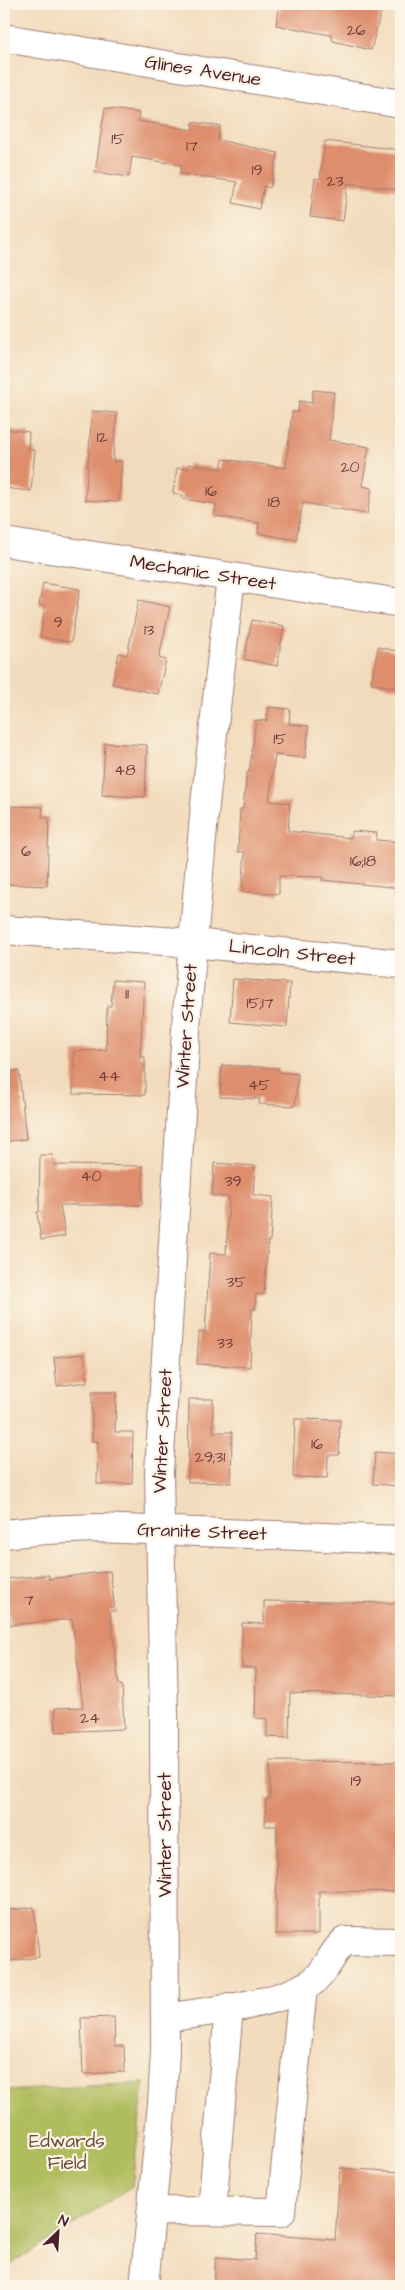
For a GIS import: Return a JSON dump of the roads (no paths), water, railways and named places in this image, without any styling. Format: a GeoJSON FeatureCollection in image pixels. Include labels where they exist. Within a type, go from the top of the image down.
{"type":"FeatureCollection","features":[{"type":"Feature","properties":{"kind":"street","name":"Glines Avenue"},"geometry":{"type":"LineString","coordinates":[[4,38],[401,104]]}},
{"type":"Feature","properties":{"kind":"street","name":"Mechanic Street"},"geometry":{"type":"LineString","coordinates":[[4,542],[401,603]]}},
{"type":"Feature","properties":{"kind":"street","name":"Winter Street"},"geometry":{"type":"LineString","coordinates":[[144,2286],[163,2095],[166,2018],[164,1714],[159,1472],[187,1013],[206,804],[230,577]]}},
{"type":"Feature","properties":{"kind":"street","name":"Lincoln Street"},"geometry":{"type":"LineString","coordinates":[[4,930],[193,944],[401,964]]}},
{"type":"Feature","properties":{"kind":"street","name":"Granite Street"},"geometry":{"type":"LineString","coordinates":[[4,1534],[73,1528],[401,1540]]}},
{"type":"Feature","properties":{"kind":"street"},"geometry":{"type":"LineString","coordinates":[[166,2018],[274,1998],[303,1987],[322,1974],[337,1948],[345,1941],[401,1942]]}},
{"type":"Feature","properties":{"kind":"street"},"geometry":{"type":"LineString","coordinates":[[152,2211],[281,2212],[303,1987]]}},
{"type":"Feature","properties":{"kind":"street"},"geometry":{"type":"LineString","coordinates":[[212,2211],[229,2007]]}},
{"type":"Feature","properties":{"kind":"park label","name":"Edwards Field"},"geometry":{"type":"Point","coordinates":[67,2152]}}]}
